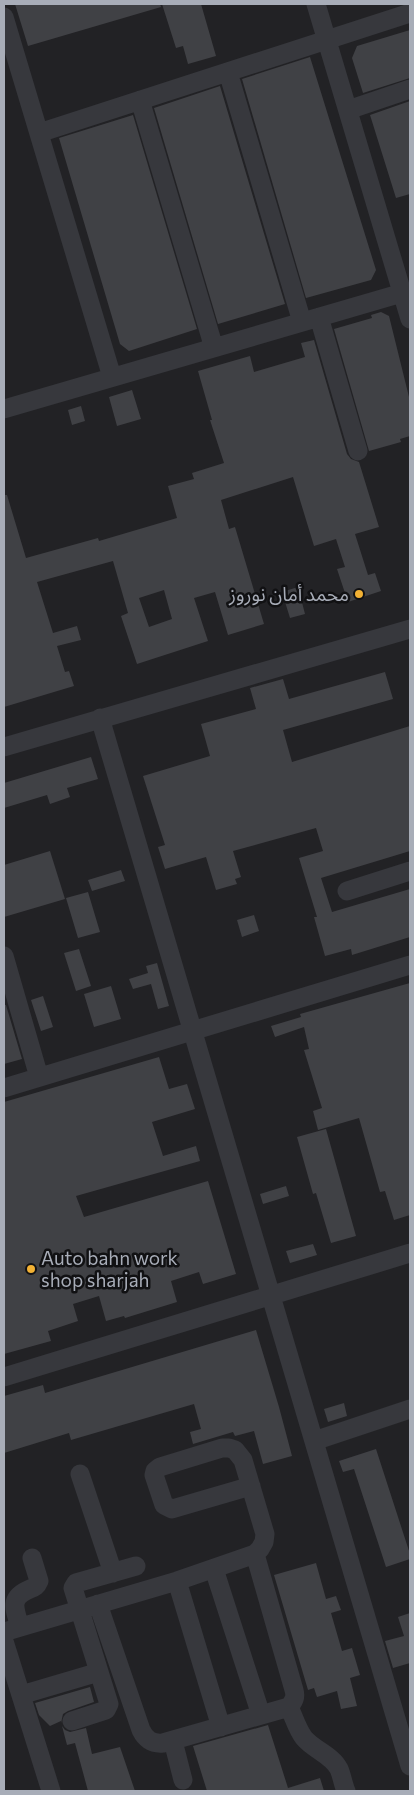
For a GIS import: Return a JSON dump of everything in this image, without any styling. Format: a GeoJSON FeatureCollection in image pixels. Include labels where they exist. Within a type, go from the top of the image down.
{"type":"FeatureCollection","features":[{"type":"Feature","properties":{"kind":"street"},"geometry":{"type":"LineString","coordinates":[[316,4],[410,319]]}},
{"type":"Feature","properties":{"kind":"street"},"geometry":{"type":"LineString","coordinates":[[39,133],[410,13]]}},
{"type":"Feature","properties":{"kind":"street"},"geometry":{"type":"LineString","coordinates":[[4,17],[112,377]]}},
{"type":"Feature","properties":{"kind":"street"},"geometry":{"type":"LineString","coordinates":[[228,72],[311,320],[358,450]]}},
{"type":"Feature","properties":{"kind":"street"},"geometry":{"type":"LineString","coordinates":[[348,110],[410,90]]}},
{"type":"Feature","properties":{"kind":"street"},"geometry":{"type":"LineString","coordinates":[[140,100],[214,348]]}},
{"type":"Feature","properties":{"kind":"street"},"geometry":{"type":"LineString","coordinates":[[4,409],[402,293]]}},
{"type":"Feature","properties":{"kind":"street"},"geometry":{"type":"LineString","coordinates":[[4,747],[410,629]]}},
{"type":"Feature","properties":{"kind":"street"},"geometry":{"type":"LineString","coordinates":[[100,718],[314,1441],[404,1719],[410,1766]]}},
{"type":"Feature","properties":{"kind":"street"},"geometry":{"type":"LineString","coordinates":[[348,891],[410,871]]}},
{"type":"Feature","properties":{"kind":"street"},"geometry":{"type":"LineString","coordinates":[[4,956],[39,1077]]}},
{"type":"Feature","properties":{"kind":"street"},"geometry":{"type":"LineString","coordinates":[[4,1088],[410,965]]}},
{"type":"Feature","properties":{"kind":"street"},"geometry":{"type":"LineString","coordinates":[[4,1376],[410,1253]]}},
{"type":"Feature","properties":{"kind":"street"},"geometry":{"type":"LineString","coordinates":[[314,1441],[410,1409]]}},
{"type":"Feature","properties":{"kind":"street"},"geometry":{"type":"LineString","coordinates":[[32,1558],[39,1581],[36,1586],[20,1594],[15,1602],[12,1630],[214,1568],[255,1554],[260,1549],[264,1542],[264,1534],[251,1486],[240,1454],[229,1448],[222,1448],[157,1468],[154,1475],[164,1505],[172,1509],[251,1486]]}},
{"type":"Feature","properties":{"kind":"street"},"geometry":{"type":"LineString","coordinates":[[80,1474],[113,1573]]}},
{"type":"Feature","properties":{"kind":"street"},"geometry":{"type":"LineString","coordinates":[[98,1604],[144,1736],[149,1741],[156,1744],[173,1741],[290,1707],[294,1702],[294,1690],[255,1554]]}},
{"type":"Feature","properties":{"kind":"street"},"geometry":{"type":"LineString","coordinates":[[72,1721],[106,1710],[109,1704],[73,1591],[74,1585],[136,1566]]}},
{"type":"Feature","properties":{"kind":"street"},"geometry":{"type":"LineString","coordinates":[[214,1568],[261,1715]]}},
{"type":"Feature","properties":{"kind":"street"},"geometry":{"type":"LineString","coordinates":[[177,1580],[221,1726]]}},
{"type":"Feature","properties":{"kind":"street"},"geometry":{"type":"LineString","coordinates":[[4,1642],[14,1693],[51,1791]]}},
{"type":"Feature","properties":{"kind":"street"},"geometry":{"type":"LineString","coordinates":[[14,1693],[99,1672]]}},
{"type":"Feature","properties":{"kind":"street"},"geometry":{"type":"LineString","coordinates":[[290,1707],[303,1736],[314,1748],[331,1759],[339,1769],[346,1791]]}},
{"type":"Feature","properties":{"kind":"street"},"geometry":{"type":"LineString","coordinates":[[173,1741],[183,1780]]}},
{"type":"Feature","properties":{"kind":"shaded area"},"geometry":{"type":"Polygon","coordinates":[[[4,4],[410,4],[410,1791],[4,1791],[4,4]]]}},
{"type":"Feature","properties":{"kind":"building"},"geometry":{"type":"Polygon","coordinates":[[[15,4],[160,4],[161,7],[28,46],[15,4]]]}},
{"type":"Feature","properties":{"kind":"building"},"geometry":{"type":"Polygon","coordinates":[[[162,4],[201,4],[216,56],[188,64],[183,46],[176,48],[162,4]]]}},
{"type":"Feature","properties":{"kind":"building"},"geometry":{"type":"Polygon","coordinates":[[[410,30],[410,78],[363,93],[352,58],[357,46],[410,30]]]}},
{"type":"Feature","properties":{"kind":"building"},"geometry":{"type":"Polygon","coordinates":[[[310,57],[376,270],[371,280],[306,298],[242,79],[310,57]]]}},
{"type":"Feature","properties":{"kind":"building"},"geometry":{"type":"Polygon","coordinates":[[[220,86],[285,304],[218,324],[154,108],[220,86]]]}},
{"type":"Feature","properties":{"kind":"building"},"geometry":{"type":"Polygon","coordinates":[[[410,101],[410,194],[396,198],[370,115],[410,101]]]}},
{"type":"Feature","properties":{"kind":"building"},"geometry":{"type":"Polygon","coordinates":[[[133,115],[197,329],[129,351],[120,344],[59,138],[133,115]]]}},
{"type":"Feature","properties":{"kind":"building"},"geometry":{"type":"Polygon","coordinates":[[[381,312],[389,316],[410,401],[410,436],[400,439],[401,442],[369,451],[334,329],[372,318],[371,315],[381,312]]]}},
{"type":"Feature","properties":{"kind":"building"},"geometry":{"type":"Polygon","coordinates":[[[314,340],[347,454],[351,459],[359,462],[379,527],[355,534],[368,575],[375,573],[381,591],[348,602],[337,569],[345,567],[336,539],[314,546],[293,477],[221,500],[229,529],[235,527],[264,624],[228,635],[215,592],[194,598],[208,641],[137,664],[121,616],[128,613],[113,561],[37,582],[53,633],[77,626],[81,640],[57,646],[65,672],[69,671],[74,686],[4,707],[4,495],[7,495],[26,558],[98,538],[99,541],[177,518],[168,486],[194,479],[192,473],[224,463],[210,420],[212,420],[198,371],[250,356],[254,372],[305,357],[301,343],[314,340]],[[164,590],[139,598],[149,627],[172,619],[164,590]]]}},
{"type":"Feature","properties":{"kind":"building"},"geometry":{"type":"Polygon","coordinates":[[[132,390],[141,419],[117,426],[109,397],[132,390]]]}},
{"type":"Feature","properties":{"kind":"building"},"geometry":{"type":"Polygon","coordinates":[[[81,406],[85,421],[72,425],[68,410],[81,406]]]}},
{"type":"Feature","properties":{"kind":"building"},"geometry":{"type":"Polygon","coordinates":[[[298,587],[305,614],[290,618],[282,592],[298,587]]]}},
{"type":"Feature","properties":{"kind":"building"},"geometry":{"type":"Polygon","coordinates":[[[385,672],[393,699],[283,730],[292,762],[410,726],[410,851],[321,878],[332,912],[410,889],[410,937],[352,955],[351,949],[325,956],[314,917],[317,917],[299,858],[323,851],[316,828],[233,851],[241,877],[235,879],[237,884],[216,890],[206,857],[165,869],[158,847],[165,845],[143,776],[210,756],[201,724],[256,709],[250,688],[283,679],[289,699],[385,672]]]}},
{"type":"Feature","properties":{"kind":"building"},"geometry":{"type":"Polygon","coordinates":[[[91,757],[98,779],[67,788],[70,797],[50,804],[47,795],[4,808],[4,783],[91,757]]]}},
{"type":"Feature","properties":{"kind":"building"},"geometry":{"type":"Polygon","coordinates":[[[50,851],[65,899],[4,917],[4,865],[50,851]]]}},
{"type":"Feature","properties":{"kind":"building"},"geometry":{"type":"Polygon","coordinates":[[[121,870],[125,881],[92,891],[88,880],[121,870]]]}},
{"type":"Feature","properties":{"kind":"building"},"geometry":{"type":"Polygon","coordinates":[[[88,892],[100,932],[78,938],[66,898],[88,892]]]}},
{"type":"Feature","properties":{"kind":"building"},"geometry":{"type":"Polygon","coordinates":[[[254,915],[259,931],[242,937],[237,920],[254,915]]]}},
{"type":"Feature","properties":{"kind":"building"},"geometry":{"type":"Polygon","coordinates":[[[79,949],[91,986],[76,991],[64,953],[79,949]]]}},
{"type":"Feature","properties":{"kind":"building"},"geometry":{"type":"Polygon","coordinates":[[[157,963],[169,1006],[158,1009],[151,984],[133,989],[129,979],[148,973],[146,966],[157,963]]]}},
{"type":"Feature","properties":{"kind":"building"},"geometry":{"type":"Polygon","coordinates":[[[410,983],[410,1215],[394,1220],[385,1191],[380,1192],[359,1118],[318,1130],[313,1111],[322,1108],[304,1050],[309,1049],[304,1027],[275,1037],[271,1026],[301,1017],[300,1014],[410,983]]]}},
{"type":"Feature","properties":{"kind":"building"},"geometry":{"type":"Polygon","coordinates":[[[111,986],[121,1019],[94,1027],[84,994],[111,986]]]}},
{"type":"Feature","properties":{"kind":"building"},"geometry":{"type":"Polygon","coordinates":[[[43,996],[53,1027],[41,1031],[31,1000],[43,996]]]}},
{"type":"Feature","properties":{"kind":"building"},"geometry":{"type":"Polygon","coordinates":[[[4,1005],[6,1005],[22,1059],[4,1064],[4,1005]]]}},
{"type":"Feature","properties":{"kind":"building"},"geometry":{"type":"Polygon","coordinates":[[[159,1057],[169,1089],[187,1084],[195,1109],[152,1122],[163,1156],[196,1146],[200,1161],[76,1196],[84,1217],[208,1181],[236,1274],[203,1284],[199,1272],[171,1281],[177,1302],[125,1318],[124,1316],[106,1321],[99,1296],[73,1304],[78,1321],[48,1331],[51,1341],[4,1354],[4,1102],[159,1057]]]}},
{"type":"Feature","properties":{"kind":"building"},"geometry":{"type":"Polygon","coordinates":[[[326,1129],[356,1236],[331,1243],[316,1193],[313,1194],[297,1137],[326,1129]]]}},
{"type":"Feature","properties":{"kind":"building"},"geometry":{"type":"Polygon","coordinates":[[[286,1186],[289,1196],[263,1204],[260,1194],[286,1186]]]}},
{"type":"Feature","properties":{"kind":"building"},"geometry":{"type":"Polygon","coordinates":[[[313,1244],[317,1255],[290,1263],[286,1251],[313,1244]]]}},
{"type":"Feature","properties":{"kind":"building"},"geometry":{"type":"Polygon","coordinates":[[[256,1330],[292,1456],[263,1464],[254,1431],[235,1436],[233,1432],[193,1444],[190,1432],[201,1429],[194,1404],[71,1440],[69,1433],[4,1453],[4,1396],[43,1385],[45,1393],[256,1330]]]}},
{"type":"Feature","properties":{"kind":"building"},"geometry":{"type":"Polygon","coordinates":[[[344,1403],[347,1416],[328,1422],[324,1409],[344,1403]]]}},
{"type":"Feature","properties":{"kind":"building"},"geometry":{"type":"Polygon","coordinates":[[[376,1449],[410,1554],[410,1559],[386,1567],[354,1469],[343,1472],[339,1461],[376,1449]]]}},
{"type":"Feature","properties":{"kind":"building"},"geometry":{"type":"Polygon","coordinates":[[[316,1563],[326,1599],[336,1596],[341,1610],[331,1613],[342,1651],[352,1648],[360,1675],[350,1678],[357,1706],[341,1709],[337,1691],[317,1697],[314,1688],[308,1690],[274,1575],[316,1563]]]}},
{"type":"Feature","properties":{"kind":"building"},"geometry":{"type":"Polygon","coordinates":[[[410,1613],[410,1663],[393,1668],[385,1641],[404,1636],[398,1617],[410,1613]]]}},
{"type":"Feature","properties":{"kind":"building"},"geometry":{"type":"Polygon","coordinates":[[[90,1687],[94,1702],[63,1714],[61,1723],[61,1721],[50,1726],[39,1715],[35,1703],[90,1687]]]}},
{"type":"Feature","properties":{"kind":"building"},"geometry":{"type":"Polygon","coordinates":[[[268,1725],[288,1788],[320,1778],[324,1791],[207,1791],[193,1746],[268,1725]]]}},
{"type":"Feature","properties":{"kind":"building"},"geometry":{"type":"Polygon","coordinates":[[[62,1726],[70,1732],[86,1728],[92,1754],[120,1747],[135,1791],[88,1791],[75,1743],[67,1745],[62,1726]]]}},
{"type":"Feature","properties":{"kind":"place","name":"محمد أمان نوروز"},"geometry":{"type":"Point","coordinates":[359,594]}},
{"type":"Feature","properties":{"kind":"place","name":"Auto bahn work shop sharjah"},"geometry":{"type":"Point","coordinates":[31,1269]}}]}
